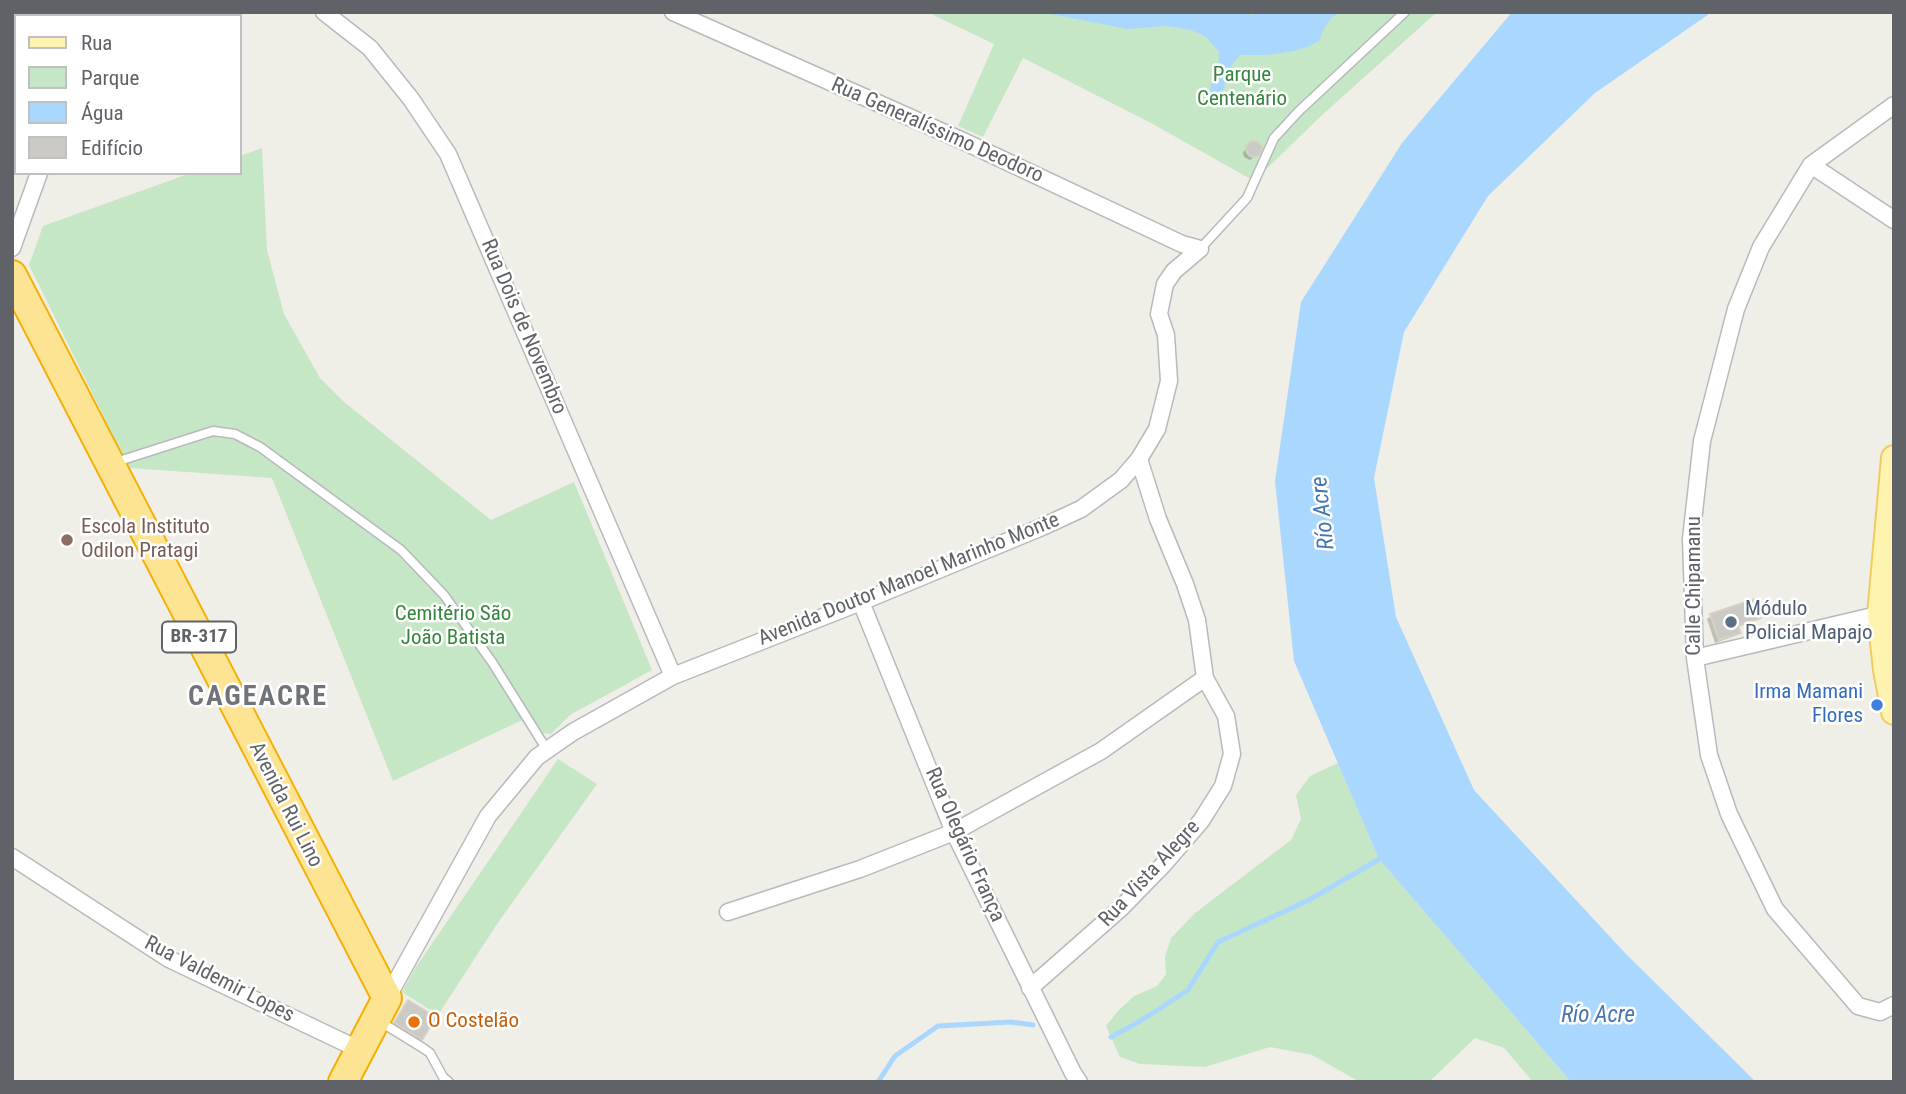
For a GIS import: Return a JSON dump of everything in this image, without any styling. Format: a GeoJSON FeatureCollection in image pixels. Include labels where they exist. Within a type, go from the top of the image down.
{"type":"FeatureCollection","features":[{"type":"Feature","properties":{"kind":"highway","name":"Avenida Rui Lino"},"geometry":{"type":"LineString","coordinates":[[12,275],[110,464],[381,1009]]}},
{"type":"Feature","properties":{"kind":"highway","name":"Avenida Doutor Manoel Marinho Monte"},"geometry":{"type":"LineString","coordinates":[[344,1082],[381,1009]]}},
{"type":"Feature","properties":{"kind":"main road"},"geometry":{"type":"LineString","coordinates":[[1894,458],[1886,670],[1894,712]]}},
{"type":"Feature","properties":{"kind":"street","name":"Rua Dois de Novembro"},"geometry":{"type":"LineString","coordinates":[[324,12],[370,48],[411,99],[448,154],[673,676]]}},
{"type":"Feature","properties":{"kind":"street","name":"Rua Generalíssimo Deodoro"},"geometry":{"type":"LineString","coordinates":[[673,12],[963,141],[1182,244],[1200,249]]}},
{"type":"Feature","properties":{"kind":"street","name":"Calle Chipamanu"},"geometry":{"type":"LineString","coordinates":[[1894,104],[1811,165],[1761,247],[1736,309],[1702,441],[1691,539],[1695,658],[1709,755],[1729,814],[1775,909],[1858,1006],[1880,1012],[1894,1005]]}},
{"type":"Feature","properties":{"kind":"street"},"geometry":{"type":"LineString","coordinates":[[1811,165],[1894,220]]}},
{"type":"Feature","properties":{"kind":"street"},"geometry":{"type":"LineString","coordinates":[[12,248],[38,175]]}},
{"type":"Feature","properties":{"kind":"street","name":"Avenida Doutor Manoel Marinho Monte"},"geometry":{"type":"LineString","coordinates":[[381,1009],[488,816],[537,757],[573,732],[673,676],[861,602],[1081,509],[1121,480],[1139,459],[1157,429],[1169,381],[1166,335],[1159,314],[1165,285],[1174,271],[1200,249]]}},
{"type":"Feature","properties":{"kind":"street","name":"Rua Vista Alegre"},"geometry":{"type":"LineString","coordinates":[[1030,988],[1121,908],[1201,821],[1223,786],[1232,754],[1226,716],[1205,678],[1197,620],[1158,519],[1139,459]]}},
{"type":"Feature","properties":{"kind":"street","name":"Rua Olegário França"},"geometry":{"type":"LineString","coordinates":[[861,602],[954,831],[1079,1082]]}},
{"type":"Feature","properties":{"kind":"street"},"geometry":{"type":"LineString","coordinates":[[1695,658],[1887,613]]}},
{"type":"Feature","properties":{"kind":"street"},"geometry":{"type":"LineString","coordinates":[[727,912],[860,869],[954,831],[1101,751],[1205,678]]}},
{"type":"Feature","properties":{"kind":"street","name":"Rua Valdemir Lopes"},"geometry":{"type":"LineString","coordinates":[[12,857],[169,959],[360,1050]]}},
{"type":"Feature","properties":{"kind":"lane","name":"Avenida Doutor Manoel Marinho Monte"},"geometry":{"type":"LineString","coordinates":[[1200,249],[1247,198],[1274,138],[1299,111],[1405,12]]}},
{"type":"Feature","properties":{"kind":"lane"},"geometry":{"type":"LineString","coordinates":[[110,464],[213,431],[235,434],[260,447],[401,550],[443,595],[492,662],[547,750]]}},
{"type":"Feature","properties":{"kind":"lane"},"geometry":{"type":"LineString","coordinates":[[381,1009],[423,1048],[449,1082]]}},
{"type":"Feature","properties":{"kind":"green space","name":"Parque Centenário"},"geometry":{"type":"Polygon","coordinates":[[[927,12],[1437,12],[1321,116],[1254,181],[1151,123],[1023,58],[983,137],[958,126],[994,44],[927,12]]]}},
{"type":"Feature","properties":{"kind":"green space","name":"Cemitério São João Batista"},"geometry":{"type":"Polygon","coordinates":[[[262,148],[267,250],[284,314],[320,378],[343,401],[491,520],[574,482],[652,670],[570,715],[551,734],[543,733],[531,716],[393,781],[272,478],[129,468],[29,265],[43,226],[185,175],[242,175],[242,155],[262,148]]]}},
{"type":"Feature","properties":{"kind":"green space"},"geometry":{"type":"Polygon","coordinates":[[[558,759],[597,784],[497,924],[438,1015],[402,992],[414,970],[558,759]]]}},
{"type":"Feature","properties":{"kind":"green space"},"geometry":{"type":"Polygon","coordinates":[[[1338,763],[1379,859],[1571,1082],[1533,1082],[1504,1048],[1475,1038],[1426,1082],[1360,1082],[1312,1055],[1270,1047],[1205,1067],[1140,1064],[1120,1057],[1106,1026],[1134,996],[1157,986],[1166,974],[1165,957],[1171,938],[1195,913],[1291,840],[1301,819],[1296,795],[1310,776],[1338,763]]]}},
{"type":"Feature","properties":{"kind":"water"},"geometry":{"type":"Polygon","coordinates":[[[1041,12],[1246,12],[1251,15],[1268,12],[1340,12],[1331,18],[1319,41],[1307,47],[1268,55],[1240,55],[1233,63],[1220,98],[1214,100],[1209,93],[1218,65],[1219,52],[1206,37],[1191,30],[1167,26],[1127,29],[1041,12]]]}},
{"type":"Feature","properties":{"kind":"water","name":"Río Acre"},"geometry":{"type":"Polygon","coordinates":[[[1512,12],[1712,12],[1595,93],[1488,196],[1404,332],[1374,478],[1396,617],[1474,790],[1626,954],[1756,1082],[1571,1082],[1379,859],[1294,661],[1275,481],[1301,302],[1402,143],[1512,12]]]}},
{"type":"Feature","properties":{"kind":"building"},"geometry":{"type":"Polygon","coordinates":[[[1254,141],[1260,143],[1260,155],[1254,157],[1248,155],[1246,149],[1248,143],[1254,141]]]}},
{"type":"Feature","properties":{"kind":"building","name":"Módulo Policial Mapajo"},"geometry":{"type":"Polygon","coordinates":[[[1755,599],[1761,618],[1738,626],[1741,633],[1719,640],[1710,614],[1755,599]]]}},
{"type":"Feature","properties":{"kind":"building","name":"O Costelão"},"geometry":{"type":"Polygon","coordinates":[[[408,1000],[436,1017],[422,1040],[394,1023],[408,1000]]]}},
{"type":"Feature","properties":{"kind":"waterway"},"geometry":{"type":"LineString","coordinates":[[1111,1037],[1188,990],[1218,942],[1309,900],[1383,857]]}},
{"type":"Feature","properties":{"kind":"waterway"},"geometry":{"type":"LineString","coordinates":[[878,1082],[895,1056],[938,1026],[1011,1022],[1033,1025]]}},
{"type":"Feature","properties":{"kind":"place","name":"Escola Instituto Odilon Pratagi"},"geometry":{"type":"Point","coordinates":[67,540]}},
{"type":"Feature","properties":{"kind":"place","name":"Módulo Policial Mapajo"},"geometry":{"type":"Point","coordinates":[1731,622]}},
{"type":"Feature","properties":{"kind":"place","name":"Irma Mamani Flores"},"geometry":{"type":"Point","coordinates":[1877,705]}},
{"type":"Feature","properties":{"kind":"place","name":"O Costelão"},"geometry":{"type":"Point","coordinates":[414,1022]}},
{"type":"Feature","properties":{"kind":"district","name":"CAGEACRE"},"geometry":{"type":"Point","coordinates":[258,698]}}]}
